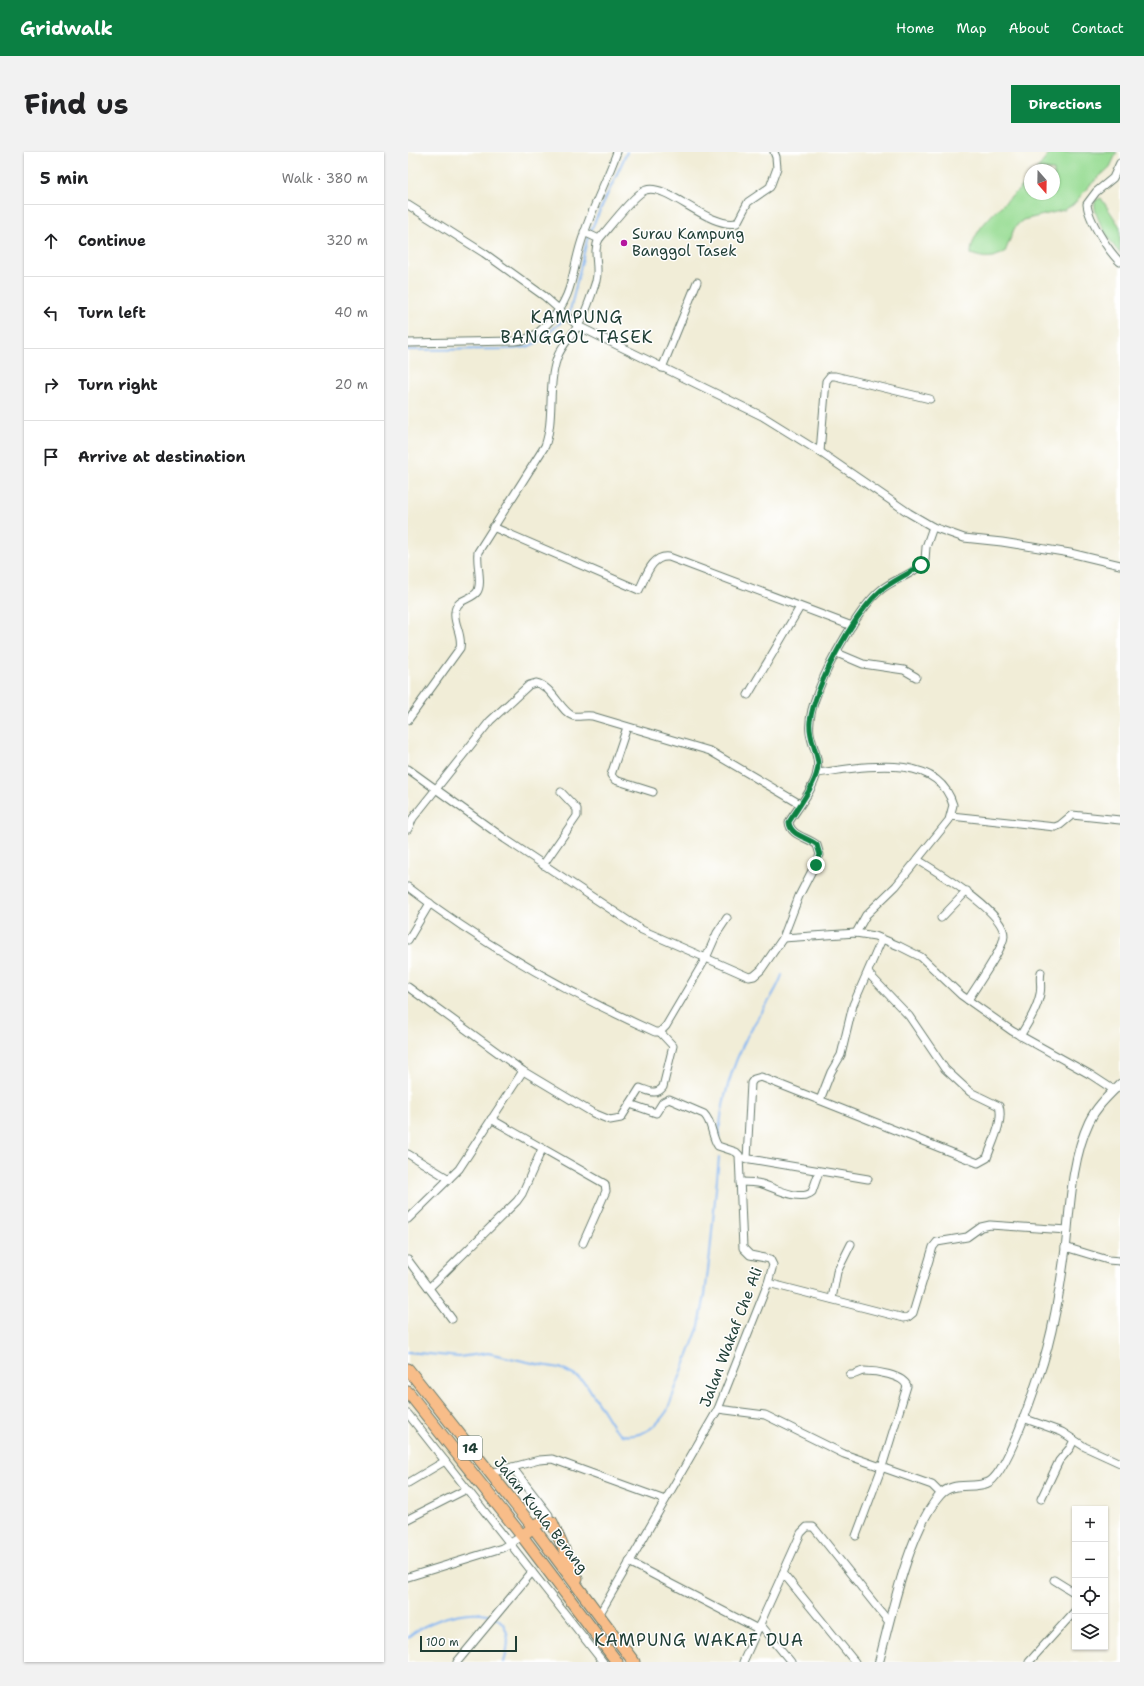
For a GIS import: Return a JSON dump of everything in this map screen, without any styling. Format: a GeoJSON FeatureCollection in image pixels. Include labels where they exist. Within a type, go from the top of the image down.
{"type":"FeatureCollection","features":[{"type":"Feature","properties":{"kind":"highway","name":"Jalan Kuala Berang"},"geometry":{"type":"LineString","coordinates":[[408,1369],[533,1527],[634,1662]]}},
{"type":"Feature","properties":{"kind":"highway","name":"Jalan Kuala Berang"},"geometry":{"type":"LineString","coordinates":[[409,1396],[522,1536],[616,1662]]}},
{"type":"Feature","properties":{"kind":"highway"},"geometry":{"type":"LineString","coordinates":[[522,1536],[541,1522],[549,1520],[555,1527],[583,1593]]}},
{"type":"Feature","properties":{"kind":"street"},"geometry":{"type":"LineString","coordinates":[[408,343],[527,340],[536,335],[561,312],[572,282],[585,233],[618,152]]}},
{"type":"Feature","properties":{"kind":"street"},"geometry":{"type":"LineString","coordinates":[[408,720],[460,648],[462,640],[455,616],[455,610],[459,603],[475,594],[478,590],[477,556],[484,540],[545,446],[549,429],[556,362],[560,352],[577,325],[596,278],[597,238],[637,196],[647,190],[658,190],[716,219],[730,224],[738,223],[748,202],[770,187],[777,168],[774,152]]}},
{"type":"Feature","properties":{"kind":"street"},"geometry":{"type":"LineString","coordinates":[[1120,163],[1111,181],[1096,192],[1087,204],[1088,212],[1110,252],[1120,262]]}},
{"type":"Feature","properties":{"kind":"street"},"geometry":{"type":"LineString","coordinates":[[408,205],[484,253],[544,296],[577,325],[762,416],[820,452],[880,494],[933,527],[964,538],[1024,546],[1120,565]]}},
{"type":"Feature","properties":{"kind":"street"},"geometry":{"type":"LineString","coordinates":[[585,233],[597,238]]}},
{"type":"Feature","properties":{"kind":"street"},"geometry":{"type":"LineString","coordinates":[[662,368],[696,282]]}},
{"type":"Feature","properties":{"kind":"street"},"geometry":{"type":"LineString","coordinates":[[820,452],[826,381],[830,376],[930,399]]}},
{"type":"Feature","properties":{"kind":"street"},"geometry":{"type":"LineString","coordinates":[[493,527],[639,590],[654,561],[664,556],[852,626]]}},
{"type":"Feature","properties":{"kind":"street"},"geometry":{"type":"LineString","coordinates":[[408,769],[543,865],[642,930],[749,977],[754,976],[761,970],[783,938],[799,896],[820,855],[817,845],[794,832],[789,826],[789,822],[817,773],[818,761],[810,733],[810,722],[819,688],[852,626],[877,593],[888,584],[906,576],[921,565],[925,560],[926,547],[933,527]]}},
{"type":"Feature","properties":{"kind":"street"},"geometry":{"type":"LineString","coordinates":[[748,696],[800,607]]}},
{"type":"Feature","properties":{"kind":"street"},"geometry":{"type":"LineString","coordinates":[[837,652],[863,664],[904,670],[916,677]]}},
{"type":"Feature","properties":{"kind":"street"},"geometry":{"type":"LineString","coordinates":[[408,829],[409,820],[494,716],[533,683],[543,686],[567,712],[573,716],[592,716],[710,750],[800,804]]}},
{"type":"Feature","properties":{"kind":"street"},"geometry":{"type":"LineString","coordinates":[[628,727],[611,775],[615,780],[653,792]]}},
{"type":"Feature","properties":{"kind":"street"},"geometry":{"type":"LineString","coordinates":[[817,773],[876,766],[897,766],[924,773],[936,779],[945,787],[953,806],[951,816],[918,860],[889,894],[866,915],[856,934]]}},
{"type":"Feature","properties":{"kind":"street"},"geometry":{"type":"LineString","coordinates":[[543,865],[577,816],[577,809],[561,792]]}},
{"type":"Feature","properties":{"kind":"street"},"geometry":{"type":"LineString","coordinates":[[951,816],[1055,827],[1072,815],[1120,820]]}},
{"type":"Feature","properties":{"kind":"street"},"geometry":{"type":"LineString","coordinates":[[918,860],[966,891],[999,922],[1004,935],[1003,942],[968,1000]]}},
{"type":"Feature","properties":{"kind":"street"},"geometry":{"type":"LineString","coordinates":[[408,886],[430,903],[493,945],[581,998],[655,1032],[660,1032],[673,1046],[663,1087],[660,1091],[653,1093],[640,1088],[621,1118],[610,1120],[593,1113],[523,1071],[408,987]]}},
{"type":"Feature","properties":{"kind":"street"},"geometry":{"type":"LineString","coordinates":[[941,918],[966,891]]}},
{"type":"Feature","properties":{"kind":"street"},"geometry":{"type":"LineString","coordinates":[[408,940],[430,903]]}},
{"type":"Feature","properties":{"kind":"street"},"geometry":{"type":"LineString","coordinates":[[660,1032],[666,1026],[706,958],[717,933],[727,918]]}},
{"type":"Feature","properties":{"kind":"street"},"geometry":{"type":"LineString","coordinates":[[783,938],[856,934],[882,939],[921,958],[968,1000],[1020,1036],[1091,1075],[1114,1090]]}},
{"type":"Feature","properties":{"kind":"street"},"geometry":{"type":"LineString","coordinates":[[868,973],[909,1016],[945,1069],[970,1092],[999,1106],[1001,1111],[1000,1120],[987,1158],[978,1163],[820,1100],[831,1072],[841,1055],[853,1005],[882,939]]}},
{"type":"Feature","properties":{"kind":"street"},"geometry":{"type":"LineString","coordinates":[[1020,1036],[1037,1005],[1041,987],[1039,980],[1041,972]]}},
{"type":"Feature","properties":{"kind":"street"},"geometry":{"type":"LineString","coordinates":[[408,1219],[459,1169],[523,1071]]}},
{"type":"Feature","properties":{"kind":"street","name":"Jalan Wakaf Che Ali"},"geometry":{"type":"LineString","coordinates":[[599,1615],[718,1409],[768,1283],[773,1265],[772,1261],[768,1258],[747,1254],[743,1248],[740,1182],[751,1083],[754,1079],[761,1077],[820,1100]]}},
{"type":"Feature","properties":{"kind":"street"},"geometry":{"type":"LineString","coordinates":[[879,1662],[904,1568],[926,1516],[941,1494],[950,1488],[985,1484],[996,1477],[1005,1461],[1023,1418],[1038,1378],[1050,1337],[1065,1247],[1073,1182],[1085,1131],[1100,1104],[1120,1084]]}},
{"type":"Feature","properties":{"kind":"street"},"geometry":{"type":"LineString","coordinates":[[630,1104],[656,1113],[663,1102],[669,1099],[704,1114],[710,1121],[713,1137],[718,1146],[736,1152],[743,1158],[819,1172],[868,1179]]}},
{"type":"Feature","properties":{"kind":"street"},"geometry":{"type":"LineString","coordinates":[[491,1119],[605,1184],[606,1191],[583,1243]]}},
{"type":"Feature","properties":{"kind":"street"},"geometry":{"type":"LineString","coordinates":[[429,1288],[517,1202],[542,1149]]}},
{"type":"Feature","properties":{"kind":"street"},"geometry":{"type":"LineString","coordinates":[[408,1154],[449,1179]]}},
{"type":"Feature","properties":{"kind":"street"},"geometry":{"type":"LineString","coordinates":[[740,1182],[756,1183],[786,1193],[805,1196],[812,1192],[819,1172]]}},
{"type":"Feature","properties":{"kind":"street"},"geometry":{"type":"LineString","coordinates":[[768,1283],[904,1318],[908,1317],[912,1313],[933,1247],[937,1242],[968,1237],[981,1227],[990,1225],[1067,1230]]}},
{"type":"Feature","properties":{"kind":"street"},"geometry":{"type":"LineString","coordinates":[[832,1299],[838,1272],[852,1244]]}},
{"type":"Feature","properties":{"kind":"street"},"geometry":{"type":"LineString","coordinates":[[1065,1247],[1108,1260],[1120,1261]]}},
{"type":"Feature","properties":{"kind":"street"},"geometry":{"type":"LineString","coordinates":[[408,1260],[452,1319]]}},
{"type":"Feature","properties":{"kind":"street"},"geometry":{"type":"LineString","coordinates":[[850,1375],[863,1371],[875,1372],[899,1378],[908,1386],[882,1467],[856,1536]]}},
{"type":"Feature","properties":{"kind":"street"},"geometry":{"type":"LineString","coordinates":[[718,1409],[765,1416],[844,1454],[932,1485],[941,1494]]}},
{"type":"Feature","properties":{"kind":"street"},"geometry":{"type":"LineString","coordinates":[[408,1414],[511,1544],[597,1659],[603,1662]]}},
{"type":"Feature","properties":{"kind":"street"},"geometry":{"type":"LineString","coordinates":[[1023,1418],[1052,1428],[1099,1454],[1120,1463]]}},
{"type":"Feature","properties":{"kind":"street"},"geometry":{"type":"LineString","coordinates":[[1041,1499],[1059,1461],[1074,1440]]}},
{"type":"Feature","properties":{"kind":"street"},"geometry":{"type":"LineString","coordinates":[[490,1473],[539,1460],[552,1459],[665,1500]]}},
{"type":"Feature","properties":{"kind":"street"},"geometry":{"type":"LineString","coordinates":[[408,1483],[445,1461]]}},
{"type":"Feature","properties":{"kind":"street"},"geometry":{"type":"LineString","coordinates":[[512,1467],[549,1515],[549,1520]]}},
{"type":"Feature","properties":{"kind":"street"},"geometry":{"type":"LineString","coordinates":[[408,1519],[467,1489]]}},
{"type":"Feature","properties":{"kind":"street"},"geometry":{"type":"LineString","coordinates":[[743,1662],[801,1533],[806,1527],[813,1527],[815,1529],[889,1622]]}},
{"type":"Feature","properties":{"kind":"street"},"geometry":{"type":"LineString","coordinates":[[408,1577],[511,1544],[522,1536]]}},
{"type":"Feature","properties":{"kind":"street"},"geometry":{"type":"LineString","coordinates":[[629,1562],[759,1627],[791,1662]]}},
{"type":"Feature","properties":{"kind":"street"},"geometry":{"type":"LineString","coordinates":[[457,1662],[482,1630],[532,1572]]}},
{"type":"Feature","properties":{"kind":"street"},"geometry":{"type":"LineString","coordinates":[[783,1573],[855,1662]]}},
{"type":"Feature","properties":{"kind":"street"},"geometry":{"type":"LineString","coordinates":[[1054,1580],[1072,1591]]}},
{"type":"Feature","properties":{"kind":"street"},"geometry":{"type":"LineString","coordinates":[[1029,1662],[1072,1614]]}},
{"type":"Feature","properties":{"kind":"green space"},"geometry":{"type":"Polygon","coordinates":[[[1051,152],[1117,152],[1110,167],[1089,186],[1073,205],[1064,210],[1023,220],[1014,229],[1005,252],[988,258],[971,254],[973,243],[985,223],[1024,184],[1024,200],[1060,200],[1060,164],[1041,164],[1051,152]]]}},
{"type":"Feature","properties":{"kind":"green space"},"geometry":{"type":"Polygon","coordinates":[[[1101,198],[1120,227],[1120,254],[1098,219],[1095,205],[1096,200],[1101,198]]]}},
{"type":"Feature","properties":{"kind":"waterway"},"geometry":{"type":"LineString","coordinates":[[590,232],[627,152]]}},
{"type":"Feature","properties":{"kind":"waterway"},"geometry":{"type":"LineString","coordinates":[[408,350],[513,349],[527,347],[538,342],[559,324],[570,311],[588,236]]}},
{"type":"Feature","properties":{"kind":"waterway"},"geometry":{"type":"LineString","coordinates":[[719,1139],[724,1099],[732,1071],[749,1033],[771,998],[782,975]]}},
{"type":"Feature","properties":{"kind":"waterway"},"geometry":{"type":"LineString","coordinates":[[408,1352],[459,1357],[488,1353],[560,1368],[579,1378],[587,1385],[613,1427],[622,1435],[636,1435],[648,1430],[659,1422],[667,1411],[699,1326],[705,1295],[710,1253],[719,1157]]}},
{"type":"Feature","properties":{"kind":"waterway"},"geometry":{"type":"LineString","coordinates":[[408,1637],[422,1627],[459,1614],[477,1613],[492,1616],[503,1624],[508,1639],[504,1662]]}},
{"type":"Feature","properties":{"kind":"place","name":"Surau Kampung Banggol Tasek"},"geometry":{"type":"Point","coordinates":[624,243]}},
{"type":"Feature","properties":{"kind":"district","name":"KAMPUNG BANGGOL TASEK"},"geometry":{"type":"Point","coordinates":[577,327]}},
{"type":"Feature","properties":{"kind":"district","name":"KAMPUNG WAKAF DUA"},"geometry":{"type":"Point","coordinates":[699,1640]}},
{"type":"Feature","properties":{"kind":"route"},"geometry":{"type":"LineString","coordinates":[[816,865],[820,855],[817,845],[790,829],[789,822],[815,779],[817,773],[818,761],[810,733],[810,722],[819,688],[852,626],[877,593],[888,584],[906,576],[921,565]]}}]}
